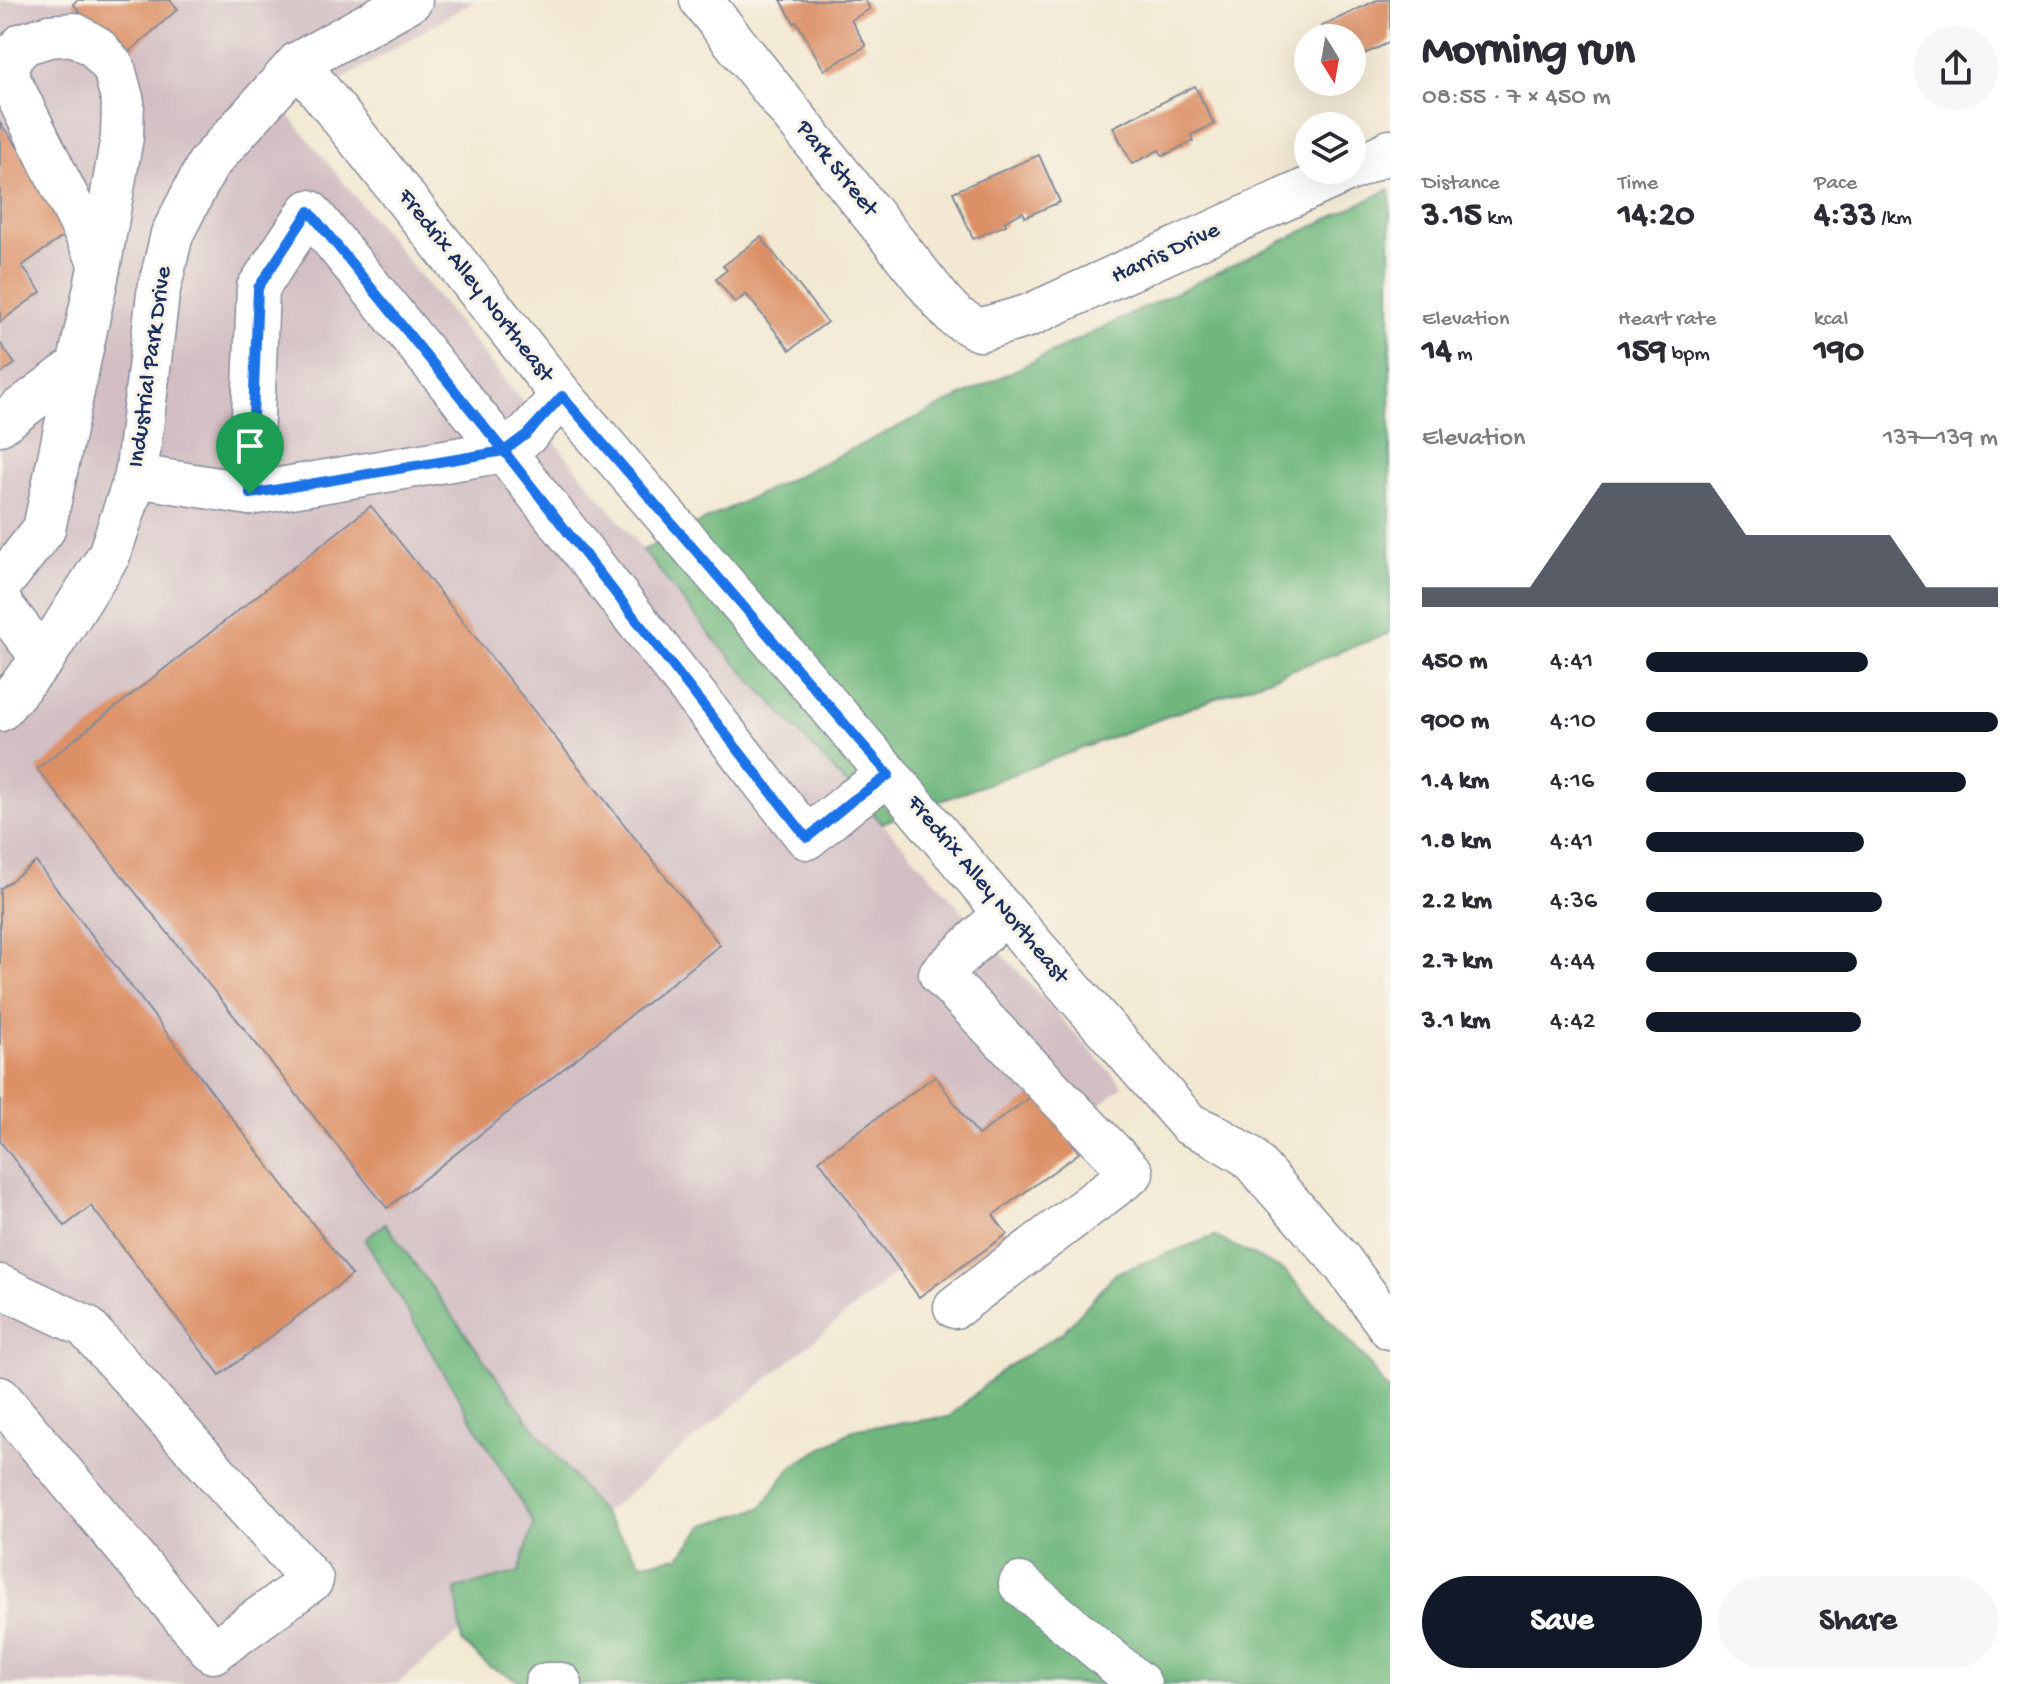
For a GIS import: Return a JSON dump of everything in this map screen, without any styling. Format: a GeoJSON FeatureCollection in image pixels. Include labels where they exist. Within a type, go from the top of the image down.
{"type":"FeatureCollection","features":[{"type":"Feature","properties":{"kind":"street","name":"Industrial Park Drive"},"geometry":{"type":"LineString","coordinates":[[0,710],[43,659],[109,555],[136,476],[158,294],[172,234],[208,164],[298,63],[411,0]]}},
{"type":"Feature","properties":{"kind":"street","name":"Park Street"},"geometry":{"type":"LineString","coordinates":[[701,0],[942,302],[956,317],[979,330]]}},
{"type":"Feature","properties":{"kind":"street"},"geometry":{"type":"LineString","coordinates":[[0,585],[44,529],[100,263],[122,137],[123,102],[114,68],[96,47],[74,34],[49,36],[23,44],[12,57],[6,73],[100,263]]}},
{"type":"Feature","properties":{"kind":"street","name":"Fredrix Alley Northeast"},"geometry":{"type":"LineString","coordinates":[[298,63],[562,396],[1005,913],[1189,1124],[1248,1156],[1342,1262],[1390,1328]]}},
{"type":"Feature","properties":{"kind":"street","name":"Harris Drive"},"geometry":{"type":"LineString","coordinates":[[1366,162],[1390,151]]}},
{"type":"Feature","properties":{"kind":"street","name":"Harris Drive"},"geometry":{"type":"LineString","coordinates":[[979,330],[1028,316],[1317,184]]}},
{"type":"Feature","properties":{"kind":"street"},"geometry":{"type":"LineString","coordinates":[[250,494],[258,288],[309,211],[504,451],[807,838],[889,775]]}},
{"type":"Feature","properties":{"kind":"street"},"geometry":{"type":"LineString","coordinates":[[109,212],[141,216],[172,234]]}},
{"type":"Feature","properties":{"kind":"street"},"geometry":{"type":"LineString","coordinates":[[0,424],[78,366]]}},
{"type":"Feature","properties":{"kind":"street"},"geometry":{"type":"LineString","coordinates":[[136,476],[250,494],[504,451],[527,434],[562,396]]}},
{"type":"Feature","properties":{"kind":"street"},"geometry":{"type":"LineString","coordinates":[[0,603],[43,659]]}},
{"type":"Feature","properties":{"kind":"street"},"geometry":{"type":"LineString","coordinates":[[955,1307],[1132,1173],[940,974],[1005,913]]}},
{"type":"Feature","properties":{"kind":"street"},"geometry":{"type":"LineString","coordinates":[[0,1286],[85,1326],[312,1580],[213,1652],[0,1398]]}},
{"type":"Feature","properties":{"kind":"street"},"geometry":{"type":"LineString","coordinates":[[1020,1584],[1140,1684]]}},
{"type":"Feature","properties":{"kind":"street"},"geometry":{"type":"LineString","coordinates":[[546,1684],[561,1684]]}},
{"type":"Feature","properties":{"kind":"shaded area"},"geometry":{"type":"Polygon","coordinates":[[[0,0],[475,0],[287,113],[713,638],[1123,1086],[397,1684],[0,1684],[0,0]]]}},
{"type":"Feature","properties":{"kind":"green space"},"geometry":{"type":"Polygon","coordinates":[[[1390,189],[1390,633],[882,823],[713,638],[643,550],[1390,189]]]}},
{"type":"Feature","properties":{"kind":"green space"},"geometry":{"type":"Polygon","coordinates":[[[385,1223],[528,1420],[642,1563],[679,1557],[704,1525],[761,1508],[792,1466],[855,1429],[949,1417],[1001,1371],[1063,1332],[1116,1273],[1214,1236],[1285,1271],[1366,1360],[1390,1394],[1390,1684],[526,1684],[488,1666],[462,1642],[456,1589],[519,1572],[534,1524],[365,1240],[385,1223]]]}},
{"type":"Feature","properties":{"kind":"building"},"geometry":{"type":"Polygon","coordinates":[[[77,0],[170,0],[178,9],[121,59],[73,4],[77,0]]]}},
{"type":"Feature","properties":{"kind":"building"},"geometry":{"type":"Polygon","coordinates":[[[781,0],[865,0],[870,9],[851,20],[866,46],[824,70],[781,0]]]}},
{"type":"Feature","properties":{"kind":"building"},"geometry":{"type":"Polygon","coordinates":[[[1377,0],[1390,0],[1390,42],[1366,53],[1366,24],[1326,24],[1377,0]]]}},
{"type":"Feature","properties":{"kind":"building"},"geometry":{"type":"Polygon","coordinates":[[[1195,86],[1214,124],[1191,135],[1193,141],[1163,156],[1159,150],[1132,164],[1113,127],[1195,86]]]}},
{"type":"Feature","properties":{"kind":"building"},"geometry":{"type":"Polygon","coordinates":[[[0,123],[76,227],[22,266],[41,292],[0,322],[0,123]]]}},
{"type":"Feature","properties":{"kind":"building"},"geometry":{"type":"Polygon","coordinates":[[[1039,155],[1060,202],[1025,217],[1023,212],[1005,221],[1006,225],[973,239],[953,192],[1039,155]]]}},
{"type":"Feature","properties":{"kind":"building"},"geometry":{"type":"Polygon","coordinates":[[[761,237],[827,322],[790,350],[746,294],[735,303],[716,279],[727,270],[723,266],[761,237]]]}},
{"type":"Feature","properties":{"kind":"building"},"geometry":{"type":"Polygon","coordinates":[[[0,343],[15,364],[0,374],[0,343]]]}},
{"type":"Feature","properties":{"kind":"building"},"geometry":{"type":"Polygon","coordinates":[[[371,506],[720,945],[387,1208],[37,769],[371,506]]]}},
{"type":"Feature","properties":{"kind":"building"},"geometry":{"type":"Polygon","coordinates":[[[36,862],[352,1275],[220,1375],[91,1206],[65,1226],[0,1141],[0,889],[36,862]]]}},
{"type":"Feature","properties":{"kind":"building"},"geometry":{"type":"Polygon","coordinates":[[[935,1076],[978,1135],[1036,1093],[1079,1153],[993,1215],[1007,1234],[919,1297],[819,1160],[935,1076]]]}},
{"type":"Feature","properties":{"kind":"route"},"geometry":{"type":"LineString","coordinates":[[250,494],[258,288],[309,211],[504,451],[807,838],[889,775],[562,396],[527,434],[504,451],[250,494]]}}]}
